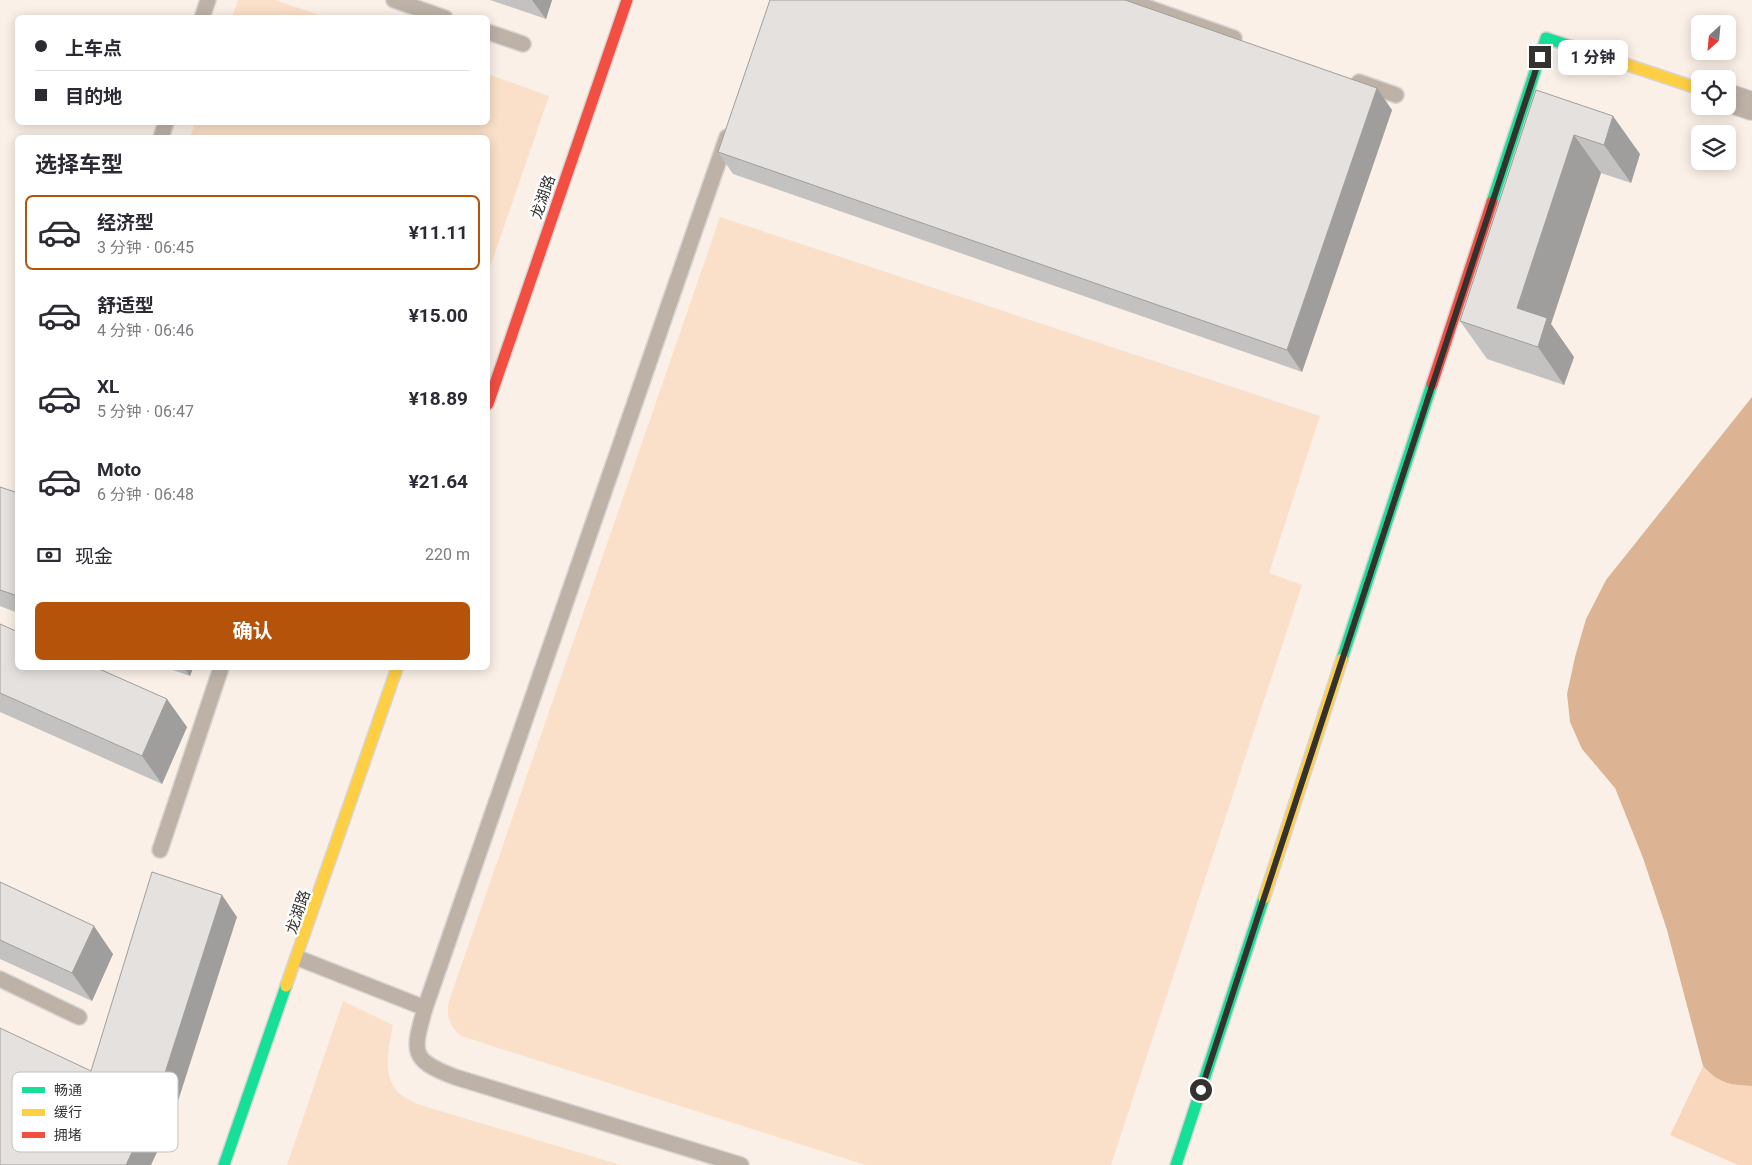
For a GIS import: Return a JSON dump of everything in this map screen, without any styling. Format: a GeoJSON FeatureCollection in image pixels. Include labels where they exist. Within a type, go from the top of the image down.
{"type":"FeatureCollection","features":[{"type":"Feature","properties":{"kind":"street","name":"龙湖路"},"geometry":{"type":"LineString","coordinates":[[490,398],[627,0]]}},
{"type":"Feature","properties":{"kind":"street"},"geometry":{"type":"LineString","coordinates":[[1176,1165],[1546,38],[1691,86]]}},
{"type":"Feature","properties":{"kind":"street"},"geometry":{"type":"LineString","coordinates":[[1736,101],[1752,106]]}},
{"type":"Feature","properties":{"kind":"street","name":"龙湖路"},"geometry":{"type":"LineString","coordinates":[[224,1165],[298,958],[396,670]]}},
{"type":"Feature","properties":{"kind":"lane"},"geometry":{"type":"LineString","coordinates":[[203,15],[208,0]]}},
{"type":"Feature","properties":{"kind":"lane"},"geometry":{"type":"LineString","coordinates":[[394,0],[436,15]]}},
{"type":"Feature","properties":{"kind":"lane"},"geometry":{"type":"LineString","coordinates":[[1126,0],[1247,42]]}},
{"type":"Feature","properties":{"kind":"lane"},"geometry":{"type":"LineString","coordinates":[[490,33],[523,44]]}},
{"type":"Feature","properties":{"kind":"lane"},"geometry":{"type":"LineString","coordinates":[[1349,78],[1396,95]]}},
{"type":"Feature","properties":{"kind":"lane"},"geometry":{"type":"LineString","coordinates":[[732,122],[425,1008],[416,1039],[416,1048],[420,1057],[439,1071],[741,1165]]}},
{"type":"Feature","properties":{"kind":"lane"},"geometry":{"type":"LineString","coordinates":[[160,850],[220,670]]}},
{"type":"Feature","properties":{"kind":"lane"},"geometry":{"type":"LineString","coordinates":[[298,958],[425,1008]]}},
{"type":"Feature","properties":{"kind":"lane"},"geometry":{"type":"LineString","coordinates":[[0,979],[79,1017]]}},
{"type":"Feature","properties":{"kind":"shaded area"},"geometry":{"type":"Polygon","coordinates":[[[0,0],[1752,0],[1752,397],[1606,580],[1586,619],[1567,694],[1570,722],[1582,749],[1615,788],[1643,858],[1667,930],[1703,1066],[1670,1134],[1738,1165],[0,1165],[0,0]]]}},
{"type":"Feature","properties":{"kind":"shaded area"},"geometry":{"type":"Polygon","coordinates":[[[238,0],[275,0],[319,15],[233,15],[238,0]]]}},
{"type":"Feature","properties":{"kind":"shaded area"},"geometry":{"type":"Polygon","coordinates":[[[490,75],[549,96],[490,267],[490,135],[191,135],[194,125],[490,125],[490,75]]]}},
{"type":"Feature","properties":{"kind":"shaded area"},"geometry":{"type":"Polygon","coordinates":[[[720,217],[1320,416],[1269,573],[1302,585],[1111,1165],[865,1165],[461,1036],[449,1020],[449,1001],[720,217]]]}},
{"type":"Feature","properties":{"kind":"shaded area"},"geometry":{"type":"Polygon","coordinates":[[[1752,397],[1752,1086],[1736,1085],[1719,1080],[1703,1066],[1667,930],[1643,858],[1615,788],[1582,749],[1570,722],[1567,694],[1586,619],[1606,580],[1752,397]]]}},
{"type":"Feature","properties":{"kind":"shaded area"},"geometry":{"type":"Polygon","coordinates":[[[343,1001],[393,1025],[388,1051],[388,1070],[393,1086],[406,1098],[420,1105],[621,1165],[287,1165],[343,1001]]]}},
{"type":"Feature","properties":{"kind":"shaded area"},"geometry":{"type":"Polygon","coordinates":[[[1703,1066],[1719,1080],[1736,1085],[1752,1086],[1752,1165],[1738,1165],[1670,1135],[1703,1066]]]}},
{"type":"Feature","properties":{"kind":"building"},"geometry":{"type":"Polygon","coordinates":[[[770,0],[1125,0],[1377,88],[1287,350],[718,152],[770,0]]]}},
{"type":"Feature","properties":{"kind":"building"},"geometry":{"type":"Polygon","coordinates":[[[1536,90],[1613,116],[1604,145],[1574,135],[1517,308],[1547,318],[1538,347],[1460,321],[1536,90]]]}},
{"type":"Feature","properties":{"kind":"building"},"geometry":{"type":"Polygon","coordinates":[[[0,487],[15,492],[15,595],[0,590],[0,487]]]}},
{"type":"Feature","properties":{"kind":"building"},"geometry":{"type":"Polygon","coordinates":[[[0,624],[15,631],[15,670],[102,670],[167,699],[142,756],[0,693],[0,624]]]}},
{"type":"Feature","properties":{"kind":"building"},"geometry":{"type":"Polygon","coordinates":[[[152,872],[222,895],[165,1072],[12,1072],[12,1152],[132,1152],[126,1165],[0,1165],[0,1028],[91,1071],[152,872]]]}},
{"type":"Feature","properties":{"kind":"building"},"geometry":{"type":"Polygon","coordinates":[[[0,882],[94,926],[72,973],[0,940],[0,882]]]}},
{"type":"Feature","properties":{"kind":"traffic: fast"},"geometry":{"type":"LineString","coordinates":[[1492,202],[1546,38],[1622,63]]}},
{"type":"Feature","properties":{"kind":"traffic: fast"},"geometry":{"type":"LineString","coordinates":[[1342,659],[1432,384]]}},
{"type":"Feature","properties":{"kind":"traffic: fast"},"geometry":{"type":"LineString","coordinates":[[1176,1165],[1264,898]]}},
{"type":"Feature","properties":{"kind":"traffic: fast"},"geometry":{"type":"LineString","coordinates":[[224,1165],[286,986]]}},
{"type":"Feature","properties":{"kind":"traffic: slow"},"geometry":{"type":"LineString","coordinates":[[1622,63],[1691,86]]}},
{"type":"Feature","properties":{"kind":"traffic: slow"},"geometry":{"type":"LineString","coordinates":[[1264,898],[1342,659]]}},
{"type":"Feature","properties":{"kind":"traffic: slow"},"geometry":{"type":"LineString","coordinates":[[286,986],[396,670]]}},
{"type":"Feature","properties":{"kind":"traffic: jam"},"geometry":{"type":"LineString","coordinates":[[490,398],[627,0]]}},
{"type":"Feature","properties":{"kind":"traffic: jam"},"geometry":{"type":"LineString","coordinates":[[1432,384],[1492,202]]}},
{"type":"Feature","properties":{"kind":"route"},"geometry":{"type":"LineString","coordinates":[[1201,1090],[1540,57]]}}]}
